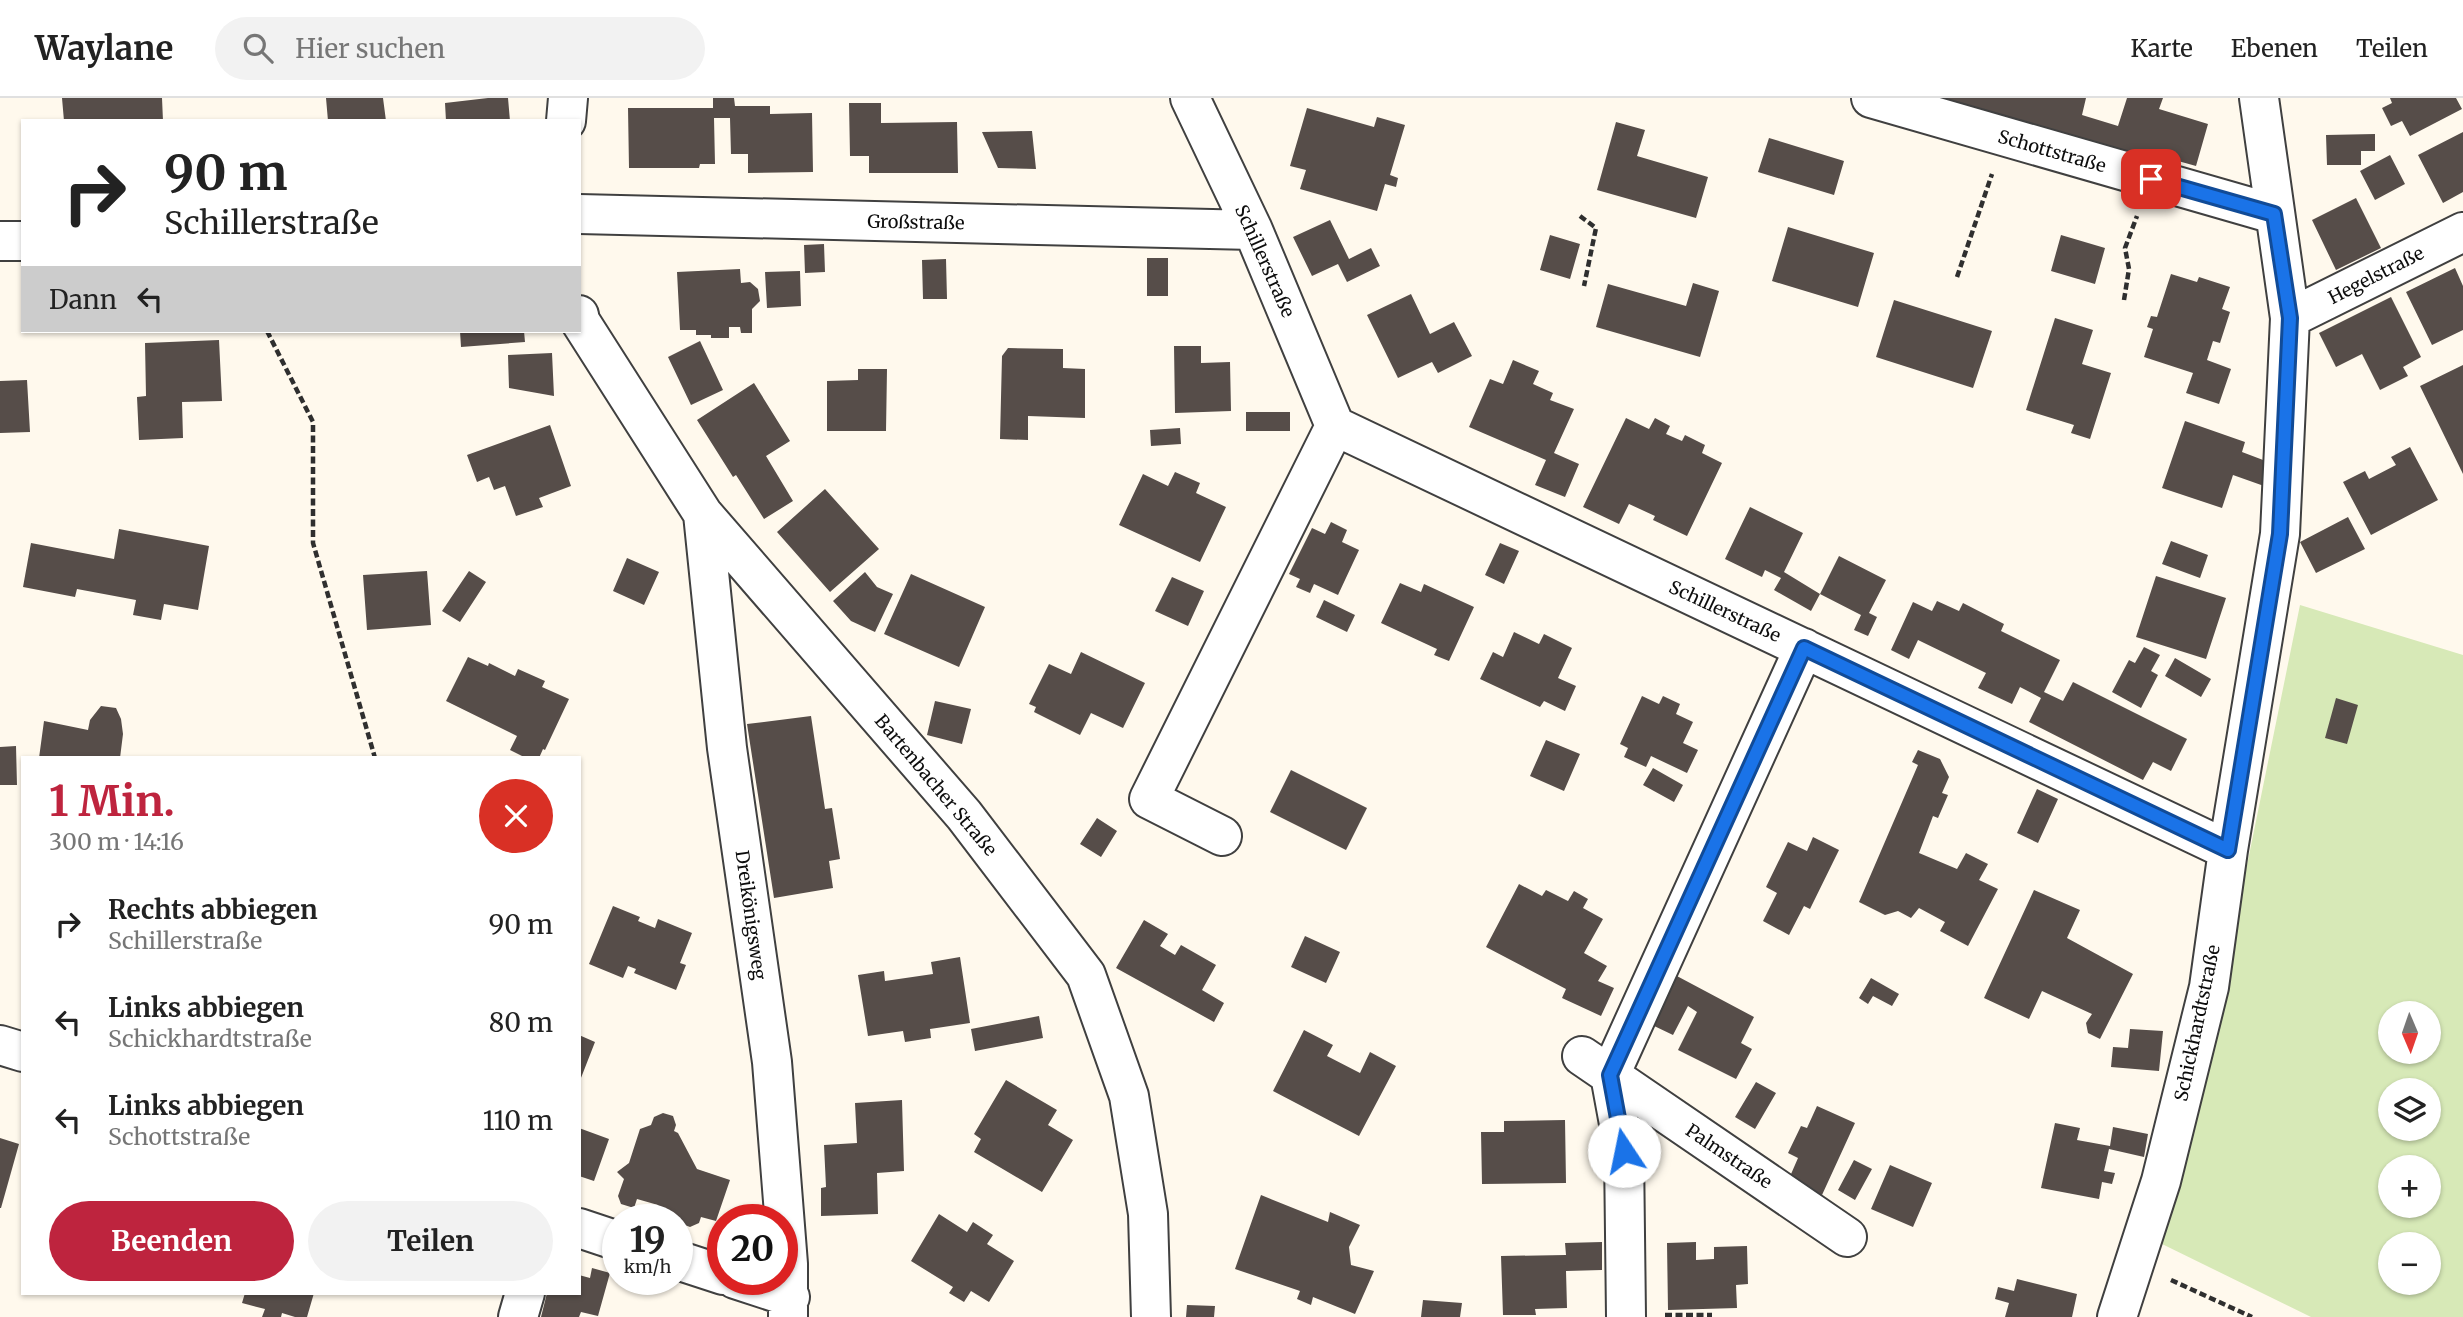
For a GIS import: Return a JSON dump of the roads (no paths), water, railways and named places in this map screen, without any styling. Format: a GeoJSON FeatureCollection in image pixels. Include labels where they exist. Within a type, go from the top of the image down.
{"type":"FeatureCollection","features":[{"type":"Feature","properties":{"kind":"street"},"geometry":{"type":"LineString","coordinates":[[566,119],[568,98]]}},
{"type":"Feature","properties":{"kind":"street","name":"Schillerstraße"},"geometry":{"type":"LineString","coordinates":[[1190,98],[1253,230],[1335,426],[2228,850]]}},
{"type":"Feature","properties":{"kind":"street","name":"Schottstraße"},"geometry":{"type":"LineString","coordinates":[[1871,98],[2274,214]]}},
{"type":"Feature","properties":{"kind":"street","name":"Schickhardtstraße"},"geometry":{"type":"LineString","coordinates":[[2118,1317],[2161,1181],[2209,987],[2228,850],[2280,534],[2290,318],[2259,98]]}},
{"type":"Feature","properties":{"kind":"street","name":"Großstraße"},"geometry":{"type":"LineString","coordinates":[[581,214],[1253,230]]}},
{"type":"Feature","properties":{"kind":"street","name":"Hegelstraße"},"geometry":{"type":"LineString","coordinates":[[2290,318],[2463,232]]}},
{"type":"Feature","properties":{"kind":"street"},"geometry":{"type":"LineString","coordinates":[[0,242],[21,241]]}},
{"type":"Feature","properties":{"kind":"street","name":"Bartenbacher Straße"},"geometry":{"type":"LineString","coordinates":[[581,323],[703,514],[964,815],[1086,975],[1129,1096],[1148,1214],[1151,1317]]}},
{"type":"Feature","properties":{"kind":"street"},"geometry":{"type":"LineString","coordinates":[[1222,836],[1149,799],[1335,426]]}},
{"type":"Feature","properties":{"kind":"street","name":"Dreikönigsweg"},"geometry":{"type":"LineString","coordinates":[[703,514],[727,748],[772,1062],[789,1307]]}},
{"type":"Feature","properties":{"kind":"street"},"geometry":{"type":"LineString","coordinates":[[1626,1316],[1624,1151],[1596,1065],[1804,648]]}},
{"type":"Feature","properties":{"kind":"street"},"geometry":{"type":"LineString","coordinates":[[0,1045],[21,1051]]}},
{"type":"Feature","properties":{"kind":"street","name":"Palmstraße"},"geometry":{"type":"LineString","coordinates":[[1596,1065],[1847,1237]]}},
{"type":"Feature","properties":{"kind":"street"},"geometry":{"type":"LineString","coordinates":[[581,1229],[602,1236]]}},
{"type":"Feature","properties":{"kind":"street"},"geometry":{"type":"LineString","coordinates":[[518,1317],[524,1295]]}},
{"type":"Feature","properties":{"kind":"street"},"geometry":{"type":"LineString","coordinates":[[766,1295],[789,1307]]}}]}
